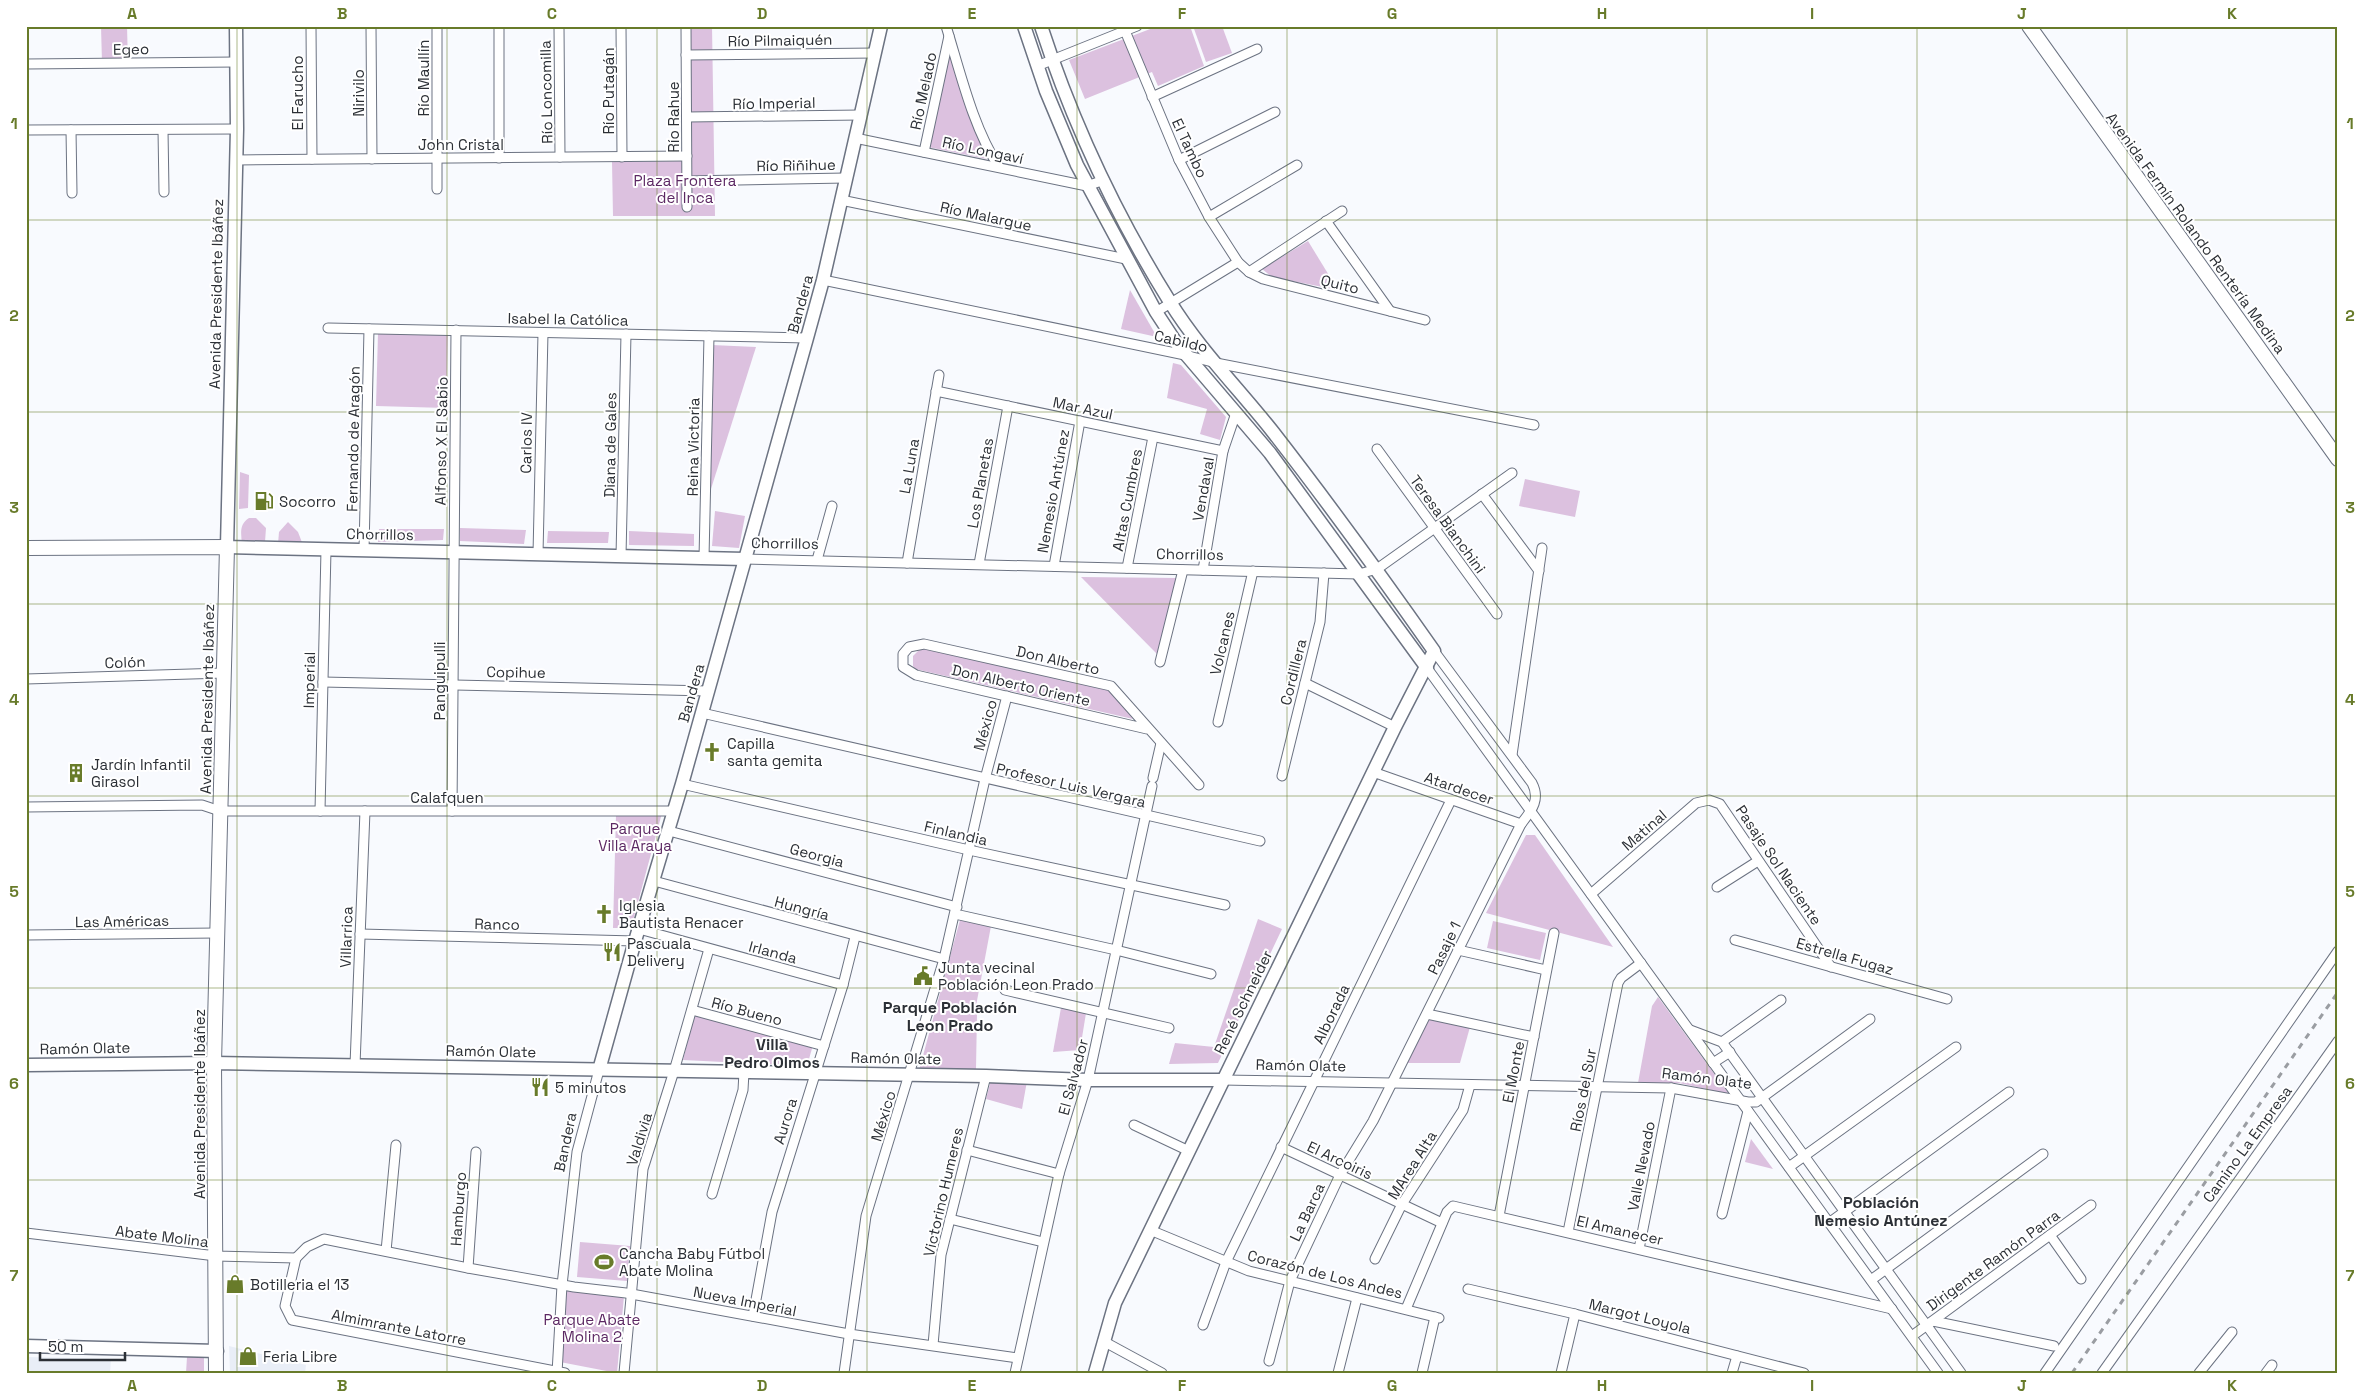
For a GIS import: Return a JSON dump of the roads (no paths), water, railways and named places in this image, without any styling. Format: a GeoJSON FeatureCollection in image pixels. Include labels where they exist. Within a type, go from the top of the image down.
{"type":"FeatureCollection","features":[{"type":"Feature","properties":{"kind":"main road","name":"Avenida Fermín Rolando Rentería Medina"},"geometry":{"type":"LineString","coordinates":[[2029,26],[2338,459]]}},
{"type":"Feature","properties":{"kind":"main road","name":"Chorrillos"},"geometry":{"type":"LineString","coordinates":[[26,548],[227,548]]}},
{"type":"Feature","properties":{"kind":"main road","name":"Avenida Presidente Ibáñez"},"geometry":{"type":"LineString","coordinates":[[216,1373],[214,1063],[227,548]]}},
{"type":"Feature","properties":{"kind":"street","name":"Avenida Presidente Ibáñez"},"geometry":{"type":"LineString","coordinates":[[227,548],[237,129],[236,26]]}},
{"type":"Feature","properties":{"kind":"street","name":"El Farucho"},"geometry":{"type":"LineString","coordinates":[[311,26],[312,159]]}},
{"type":"Feature","properties":{"kind":"street","name":"Nirivilo"},"geometry":{"type":"LineString","coordinates":[[371,26],[372,159]]}},
{"type":"Feature","properties":{"kind":"street","name":"Río Maullín"},"geometry":{"type":"LineString","coordinates":[[437,26],[437,190]]}},
{"type":"Feature","properties":{"kind":"street"},"geometry":{"type":"LineString","coordinates":[[499,26],[499,158]]}},
{"type":"Feature","properties":{"kind":"street","name":"Río Loncomilla"},"geometry":{"type":"LineString","coordinates":[[559,26],[560,157]]}},
{"type":"Feature","properties":{"kind":"street","name":"Río Putagán"},"geometry":{"type":"LineString","coordinates":[[621,26],[622,156]]}},
{"type":"Feature","properties":{"kind":"street","name":"Río Rahue"},"geometry":{"type":"LineString","coordinates":[[686,26],[687,207]]}},
{"type":"Feature","properties":{"kind":"street","name":"Bandera"},"geometry":{"type":"LineString","coordinates":[[560,1372],[562,1285],[577,1152],[637,935],[675,811],[823,280],[881,26]]}},
{"type":"Feature","properties":{"kind":"street"},"geometry":{"type":"LineString","coordinates":[[946,26],[978,122],[991,155],[999,167]]}},
{"type":"Feature","properties":{"kind":"street"},"geometry":{"type":"LineString","coordinates":[[1024,26],[1056,116],[1087,186],[1156,312],[1185,355],[1270,453],[1360,574],[1938,1373]]}},
{"type":"Feature","properties":{"kind":"street"},"geometry":{"type":"LineString","coordinates":[[1041,26],[1071,107],[1104,180],[1170,303],[1273,432],[1377,569],[1434,651],[1535,788],[1536,802],[1521,824]]}},
{"type":"Feature","properties":{"kind":"street"},"geometry":{"type":"LineString","coordinates":[[1037,66],[1124,28],[1137,26]]}},
{"type":"Feature","properties":{"kind":"street","name":"El Tambo"},"geometry":{"type":"LineString","coordinates":[[1124,28],[1179,160],[1209,217],[1238,262],[1249,272]]}},
{"type":"Feature","properties":{"kind":"street","name":"Río Melado"},"geometry":{"type":"LineString","coordinates":[[924,152],[949,36]]}},
{"type":"Feature","properties":{"kind":"street"},"geometry":{"type":"LineString","coordinates":[[1152,97],[1257,49]]}},
{"type":"Feature","properties":{"kind":"street","name":"Río Pilmaiquén"},"geometry":{"type":"LineString","coordinates":[[686,55],[875,53]]}},
{"type":"Feature","properties":{"kind":"street","name":"Egeo"},"geometry":{"type":"LineString","coordinates":[[26,64],[236,62]]}},
{"type":"Feature","properties":{"kind":"street"},"geometry":{"type":"LineString","coordinates":[[1179,160],[1275,112]]}},
{"type":"Feature","properties":{"kind":"street","name":"Río Imperial"},"geometry":{"type":"LineString","coordinates":[[687,117],[861,115]]}},
{"type":"Feature","properties":{"kind":"street"},"geometry":{"type":"LineString","coordinates":[[26,130],[237,129]]}},
{"type":"Feature","properties":{"kind":"street"},"geometry":{"type":"LineString","coordinates":[[71,130],[72,193]]}},
{"type":"Feature","properties":{"kind":"street"},"geometry":{"type":"LineString","coordinates":[[163,130],[164,192]]}},
{"type":"Feature","properties":{"kind":"street","name":"Río Longaví"},"geometry":{"type":"LineString","coordinates":[[855,138],[1087,186]]}},
{"type":"Feature","properties":{"kind":"street","name":"John Cristal"},"geometry":{"type":"LineString","coordinates":[[236,160],[687,156]]}},
{"type":"Feature","properties":{"kind":"street"},"geometry":{"type":"LineString","coordinates":[[1209,217],[1297,165]]}},
{"type":"Feature","properties":{"kind":"street","name":"Río Riñihue"},"geometry":{"type":"LineString","coordinates":[[687,182],[846,178]]}},
{"type":"Feature","properties":{"kind":"street"},"geometry":{"type":"LineString","coordinates":[[1087,186],[1104,180]]}},
{"type":"Feature","properties":{"kind":"street","name":"Río Malargue"},"geometry":{"type":"LineString","coordinates":[[841,200],[1126,259]]}},
{"type":"Feature","properties":{"kind":"street"},"geometry":{"type":"LineString","coordinates":[[1249,272],[1342,211]]}},
{"type":"Feature","properties":{"kind":"street"},"geometry":{"type":"LineString","coordinates":[[1326,221],[1390,311]]}},
{"type":"Feature","properties":{"kind":"street"},"geometry":{"type":"LineString","coordinates":[[1156,312],[1238,262]]}},
{"type":"Feature","properties":{"kind":"street","name":"Quito"},"geometry":{"type":"LineString","coordinates":[[1249,272],[1263,279],[1425,320]]}},
{"type":"Feature","properties":{"kind":"street","name":"Cabildo"},"geometry":{"type":"LineString","coordinates":[[823,280],[1216,363],[1534,425]]}},
{"type":"Feature","properties":{"kind":"street","name":"Isabel la Católica"},"geometry":{"type":"LineString","coordinates":[[328,328],[807,338]]}},
{"type":"Feature","properties":{"kind":"street","name":"Fernando de Aragón"},"geometry":{"type":"LineString","coordinates":[[364,550],[369,329]]}},
{"type":"Feature","properties":{"kind":"street","name":"Alfonso X El Sabio"},"geometry":{"type":"LineString","coordinates":[[454,552],[456,330]]}},
{"type":"Feature","properties":{"kind":"street","name":"Carlos IV"},"geometry":{"type":"LineString","coordinates":[[538,554],[543,332]]}},
{"type":"Feature","properties":{"kind":"street","name":"Diana de Gales"},"geometry":{"type":"LineString","coordinates":[[621,556],[626,334]]}},
{"type":"Feature","properties":{"kind":"street","name":"Reina Victoria"},"geometry":{"type":"LineString","coordinates":[[704,558],[709,336]]}},
{"type":"Feature","properties":{"kind":"street","name":"La Luna"},"geometry":{"type":"LineString","coordinates":[[907,563],[939,375]]}},
{"type":"Feature","properties":{"kind":"street","name":"Mar Azul"},"geometry":{"type":"LineString","coordinates":[[936,391],[1223,451]]}},
{"type":"Feature","properties":{"kind":"street","name":"Los Planetas"},"geometry":{"type":"LineString","coordinates":[[979,564],[1008,406]]}},
{"type":"Feature","properties":{"kind":"street","name":"Vendaval"},"geometry":{"type":"LineString","coordinates":[[1203,570],[1223,451],[1236,413]]}},
{"type":"Feature","properties":{"kind":"street","name":"Nemesio Antúnez"},"geometry":{"type":"LineString","coordinates":[[1054,566],[1080,421]]}},
{"type":"Feature","properties":{"kind":"street","name":"Altas Cumbres"},"geometry":{"type":"LineString","coordinates":[[1127,568],[1153,437]]}},
{"type":"Feature","properties":{"kind":"street","name":"Teresa Bianchini"},"geometry":{"type":"LineString","coordinates":[[1377,449],[1497,614]]}},
{"type":"Feature","properties":{"kind":"street","name":"Chorrillos"},"geometry":{"type":"LineString","coordinates":[[227,548],[817,560],[1360,574],[1377,569],[1512,473]]}},
{"type":"Feature","properties":{"kind":"street"},"geometry":{"type":"LineString","coordinates":[[1482,494],[1539,571]]}},
{"type":"Feature","properties":{"kind":"street"},"geometry":{"type":"LineString","coordinates":[[817,560],[832,506]]}},
{"type":"Feature","properties":{"kind":"street"},"geometry":{"type":"LineString","coordinates":[[1512,755],[1542,548]]}},
{"type":"Feature","properties":{"kind":"street","name":"Imperial"},"geometry":{"type":"LineString","coordinates":[[320,811],[326,550]]}},
{"type":"Feature","properties":{"kind":"street","name":"Panguipulli"},"geometry":{"type":"LineString","coordinates":[[452,811],[454,552]]}},
{"type":"Feature","properties":{"kind":"street"},"geometry":{"type":"LineString","coordinates":[[1160,662],[1182,570]]}},
{"type":"Feature","properties":{"kind":"street","name":"Volcanes"},"geometry":{"type":"LineString","coordinates":[[1218,722],[1253,571]]}},
{"type":"Feature","properties":{"kind":"street","name":"Cordillera"},"geometry":{"type":"LineString","coordinates":[[1282,776],[1320,622],[1324,573]]}},
{"type":"Feature","properties":{"kind":"street","name":"Don Alberto"},"geometry":{"type":"LineString","coordinates":[[903,654],[910,647],[924,644],[1111,686],[1147,729],[1199,785]]}},
{"type":"Feature","properties":{"kind":"street","name":"René Schneider"},"geometry":{"type":"LineString","coordinates":[[1095,1373],[1115,1303],[1395,727],[1427,668],[1434,651]]}},
{"type":"Feature","properties":{"kind":"street","name":"Don Alberto Oriente"},"geometry":{"type":"LineString","coordinates":[[903,654],[903,667],[916,675],[1147,729]]}},
{"type":"Feature","properties":{"kind":"street","name":"Colón"},"geometry":{"type":"LineString","coordinates":[[26,679],[224,674]]}},
{"type":"Feature","properties":{"kind":"street","name":"Copihue"},"geometry":{"type":"LineString","coordinates":[[323,682],[708,691]]}},
{"type":"Feature","properties":{"kind":"street"},"geometry":{"type":"LineString","coordinates":[[1305,683],[1395,727]]}},
{"type":"Feature","properties":{"kind":"street","name":"México"},"geometry":{"type":"LineString","coordinates":[[844,1373],[866,1216],[944,959],[985,779],[1007,696]]}},
{"type":"Feature","properties":{"kind":"street","name":"Profesor Luis Vergara"},"geometry":{"type":"LineString","coordinates":[[702,713],[1260,841]]}},
{"type":"Feature","properties":{"kind":"street","name":"El Salvador"},"geometry":{"type":"LineString","coordinates":[[1015,1373],[1059,1174],[1088,1080],[1161,743]]}},
{"type":"Feature","properties":{"kind":"street","name":"Atardecer"},"geometry":{"type":"LineString","coordinates":[[1373,772],[1521,824]]}},
{"type":"Feature","properties":{"kind":"street","name":"Finlandia"},"geometry":{"type":"LineString","coordinates":[[682,784],[970,850],[1225,905]]}},
{"type":"Feature","properties":{"kind":"street","name":"Alborada"},"geometry":{"type":"LineString","coordinates":[[1203,1325],[1226,1262],[1451,800]]}},
{"type":"Feature","properties":{"kind":"street","name":"Matinal"},"geometry":{"type":"LineString","coordinates":[[1591,894],[1696,803],[1709,800],[1720,804]]}},
{"type":"Feature","properties":{"kind":"street","name":"Pasaje Sol Naciente"},"geometry":{"type":"LineString","coordinates":[[1720,804],[1831,967]]}},
{"type":"Feature","properties":{"kind":"street","name":"Calafquen"},"geometry":{"type":"LineString","coordinates":[[26,807],[202,805],[220,811],[675,811]]}},
{"type":"Feature","properties":{"kind":"street","name":"Villarrica"},"geometry":{"type":"LineString","coordinates":[[355,1065],[365,811]]}},
{"type":"Feature","properties":{"kind":"street","name":"Pasaje 1"},"geometry":{"type":"LineString","coordinates":[[1392,1083],[1521,824]]}},
{"type":"Feature","properties":{"kind":"street","name":"Georgia"},"geometry":{"type":"LineString","coordinates":[[669,831],[956,910],[1211,974]]}},
{"type":"Feature","properties":{"kind":"street"},"geometry":{"type":"LineString","coordinates":[[1717,887],[1758,861]]}},
{"type":"Feature","properties":{"kind":"street","name":"Hungría"},"geometry":{"type":"LineString","coordinates":[[654,881],[855,937],[944,959]]}},
{"type":"Feature","properties":{"kind":"street","name":"Las Américas"},"geometry":{"type":"LineString","coordinates":[[26,936],[217,933]]}},
{"type":"Feature","properties":{"kind":"street","name":"El Monte"},"geometry":{"type":"LineString","coordinates":[[1499,1216],[1554,933]]}},
{"type":"Feature","properties":{"kind":"street","name":"Ranco"},"geometry":{"type":"LineString","coordinates":[[360,934],[637,935]]}},
{"type":"Feature","properties":{"kind":"street","name":"Irlanda"},"geometry":{"type":"LineString","coordinates":[[637,935],[709,949],[843,985]]}},
{"type":"Feature","properties":{"kind":"street","name":"Aurora"},"geometry":{"type":"LineString","coordinates":[[753,1316],[772,1212],[843,985],[855,937]]}},
{"type":"Feature","properties":{"kind":"street","name":"Estrella Fugaz"},"geometry":{"type":"LineString","coordinates":[[1735,940],[1947,999]]}},
{"type":"Feature","properties":{"kind":"street","name":"Valdivia"},"geometry":{"type":"LineString","coordinates":[[624,1373],[643,1169],[674,1071],[709,949]]}},
{"type":"Feature","properties":{"kind":"street"},"geometry":{"type":"LineString","coordinates":[[1458,950],[1546,970]]}},
{"type":"Feature","properties":{"kind":"street"},"geometry":{"type":"LineString","coordinates":[[2045,1373],[2338,951]]}},
{"type":"Feature","properties":{"kind":"street","name":"Ríos del Sur"},"geometry":{"type":"LineString","coordinates":[[1568,1232],[1618,984],[1621,978],[1641,963]]}},
{"type":"Feature","properties":{"kind":"street"},"geometry":{"type":"LineString","coordinates":[[1005,990],[1169,1028]]}},
{"type":"Feature","properties":{"kind":"street"},"geometry":{"type":"LineString","coordinates":[[1722,1042],[1781,1000]]}},
{"type":"Feature","properties":{"kind":"street","name":"Río Bueno"},"geometry":{"type":"LineString","coordinates":[[692,1010],[824,1046]]}},
{"type":"Feature","properties":{"kind":"street"},"geometry":{"type":"LineString","coordinates":[[1427,1014],[1534,1036]]}},
{"type":"Feature","properties":{"kind":"street"},"geometry":{"type":"LineString","coordinates":[[1762,1097],[1870,1019]]}},
{"type":"Feature","properties":{"kind":"street"},"geometry":{"type":"LineString","coordinates":[[1689,1030],[1722,1042],[1730,1052],[1886,1269],[1930,1323],[1961,1373]]}},
{"type":"Feature","properties":{"kind":"street","name":"Camino La Empresa"},"geometry":{"type":"LineString","coordinates":[[2102,1373],[2179,1262],[2338,1041]]}},
{"type":"Feature","properties":{"kind":"street"},"geometry":{"type":"LineString","coordinates":[[1789,1167],[1956,1046]]}},
{"type":"Feature","properties":{"kind":"street"},"geometry":{"type":"LineString","coordinates":[[1713,1063],[1730,1052]]}},
{"type":"Feature","properties":{"kind":"street","name":"Ramón Olate"},"geometry":{"type":"LineString","coordinates":[[26,1065],[214,1063],[986,1076],[1088,1080],[1223,1080],[1671,1088],[1756,1102],[1762,1097]]}},
{"type":"Feature","properties":{"kind":"street"},"geometry":{"type":"LineString","coordinates":[[712,1194],[743,1090],[744,1072]]}},
{"type":"Feature","properties":{"kind":"street","name":"Victorino Humeres"},"geometry":{"type":"LineString","coordinates":[[933,1345],[941,1255],[986,1076]]}},
{"type":"Feature","properties":{"kind":"street","name":"La Barca"},"geometry":{"type":"LineString","coordinates":[[1269,1361],[1290,1281],[1340,1175],[1373,1121],[1392,1083]]}},
{"type":"Feature","properties":{"kind":"street","name":"MArea Alta"},"geometry":{"type":"LineString","coordinates":[[1375,1259],[1402,1204],[1463,1110],[1470,1085]]}},
{"type":"Feature","properties":{"kind":"street","name":"Valle Nevado"},"geometry":{"type":"LineString","coordinates":[[1639,1249],[1671,1088]]}},
{"type":"Feature","properties":{"kind":"street"},"geometry":{"type":"LineString","coordinates":[[1829,1223],[2009,1092]]}},
{"type":"Feature","properties":{"kind":"street"},"geometry":{"type":"LineString","coordinates":[[1722,1214],[1748,1111]]}},
{"type":"Feature","properties":{"kind":"street"},"geometry":{"type":"LineString","coordinates":[[1134,1125],[1189,1151]]}},
{"type":"Feature","properties":{"kind":"street"},"geometry":{"type":"LineString","coordinates":[[386,1251],[396,1144]]}},
{"type":"Feature","properties":{"kind":"street","name":"El Arcoiris"},"geometry":{"type":"LineString","coordinates":[[1281,1147],[1442,1223]]}},
{"type":"Feature","properties":{"kind":"street"},"geometry":{"type":"LineString","coordinates":[[967,1150],[1059,1174]]}},
{"type":"Feature","properties":{"kind":"street","name":"Hamburgo"},"geometry":{"type":"LineString","coordinates":[[468,1268],[476,1152]]}},
{"type":"Feature","properties":{"kind":"street"},"geometry":{"type":"LineString","coordinates":[[1871,1280],[2043,1154]]}},
{"type":"Feature","properties":{"kind":"street","name":"Dirigente Ramón Parra"},"geometry":{"type":"LineString","coordinates":[[1912,1336],[2091,1205]]}},
{"type":"Feature","properties":{"kind":"street","name":"El Amanecer"},"geometry":{"type":"LineString","coordinates":[[1406,1309],[1442,1223],[1449,1208],[1453,1206],[1892,1309]]}},
{"type":"Feature","properties":{"kind":"street"},"geometry":{"type":"LineString","coordinates":[[950,1220],[1043,1242]]}},
{"type":"Feature","properties":{"kind":"street","name":"Corazón de Los Andes"},"geometry":{"type":"LineString","coordinates":[[1150,1230],[1249,1271],[1437,1317],[1422,1373]]}},
{"type":"Feature","properties":{"kind":"street","name":"Abate Molina"},"geometry":{"type":"LineString","coordinates":[[26,1233],[216,1256],[296,1258]]}},
{"type":"Feature","properties":{"kind":"street"},"geometry":{"type":"LineString","coordinates":[[2050,1236],[2081,1279]]}},
{"type":"Feature","properties":{"kind":"street","name":"Nueva Imperial"},"geometry":{"type":"LineString","coordinates":[[296,1258],[307,1248],[324,1239],[562,1285],[632,1294],[849,1334],[1018,1358]]}},
{"type":"Feature","properties":{"kind":"street","name":"Almimrante Latorre"},"geometry":{"type":"LineString","coordinates":[[296,1258],[285,1306],[292,1320],[560,1372]]}},
{"type":"Feature","properties":{"kind":"street","name":"Margot Loyola"},"geometry":{"type":"LineString","coordinates":[[1468,1289],[1575,1314],[1804,1373]]}},
{"type":"Feature","properties":{"kind":"street"},"geometry":{"type":"LineString","coordinates":[[1338,1373],[1356,1298]]}},
{"type":"Feature","properties":{"kind":"street"},"geometry":{"type":"LineString","coordinates":[[1561,1373],[1575,1314]]}},
{"type":"Feature","properties":{"kind":"street"},"geometry":{"type":"LineString","coordinates":[[1930,1323],[2054,1346]]}},
{"type":"Feature","properties":{"kind":"street"},"geometry":{"type":"LineString","coordinates":[[2199,1373],[2232,1332]]}},
{"type":"Feature","properties":{"kind":"street"},"geometry":{"type":"LineString","coordinates":[[1103,1342],[1162,1373]]}},
{"type":"Feature","properties":{"kind":"street"},"geometry":{"type":"LineString","coordinates":[[26,1346],[217,1351]]}},
{"type":"Feature","properties":{"kind":"street"},"geometry":{"type":"LineString","coordinates":[[1732,1373],[1737,1356]]}},
{"type":"Feature","properties":{"kind":"railway"},"geometry":{"type":"LineString","coordinates":[[2072,1373],[2338,992]]}},
{"type":"Feature","properties":{"kind":"place","name":"Socorro"},"geometry":{"type":"Point","coordinates":[264,501]}},
{"type":"Feature","properties":{"kind":"place","name":"Capilla santa gemita"},"geometry":{"type":"Point","coordinates":[712,752]}},
{"type":"Feature","properties":{"kind":"place","name":"Jardín Infantil Girasol"},"geometry":{"type":"Point","coordinates":[76,773]}},
{"type":"Feature","properties":{"kind":"place","name":"Iglesia Bautista Renacer"},"geometry":{"type":"Point","coordinates":[604,914]}},
{"type":"Feature","properties":{"kind":"place","name":"Pascuala Delivery"},"geometry":{"type":"Point","coordinates":[612,952]}},
{"type":"Feature","properties":{"kind":"place","name":"Junta vecinal Población Leon Prado"},"geometry":{"type":"Point","coordinates":[923,976]}},
{"type":"Feature","properties":{"kind":"place","name":"5 minutos"},"geometry":{"type":"Point","coordinates":[540,1087]}},
{"type":"Feature","properties":{"kind":"place","name":"Cancha Baby Fútbol Abate Molina"},"geometry":{"type":"Point","coordinates":[604,1262]}},
{"type":"Feature","properties":{"kind":"place","name":"Botilleria el 13"},"geometry":{"type":"Point","coordinates":[235,1284]}},
{"type":"Feature","properties":{"kind":"place","name":"Feria Libre"},"geometry":{"type":"Point","coordinates":[248,1356]}},
{"type":"Feature","properties":{"kind":"district","name":"Parque Población Leon Prado"},"geometry":{"type":"Point","coordinates":[950,1016]}},
{"type":"Feature","properties":{"kind":"district","name":"Villa Pedro Olmos"},"geometry":{"type":"Point","coordinates":[772,1053]}},
{"type":"Feature","properties":{"kind":"district","name":"Población Nemesio Antúnez"},"geometry":{"type":"Point","coordinates":[1881,1211]}},
{"type":"Feature","properties":{"kind":"park label","name":"Plaza Frontera del Inca"},"geometry":{"type":"Point","coordinates":[685,188]}},
{"type":"Feature","properties":{"kind":"park label","name":"Parque Villa Araya"},"geometry":{"type":"Point","coordinates":[635,836]}},
{"type":"Feature","properties":{"kind":"park label","name":"Parque Abate Molina 2"},"geometry":{"type":"Point","coordinates":[592,1328]}}]}
